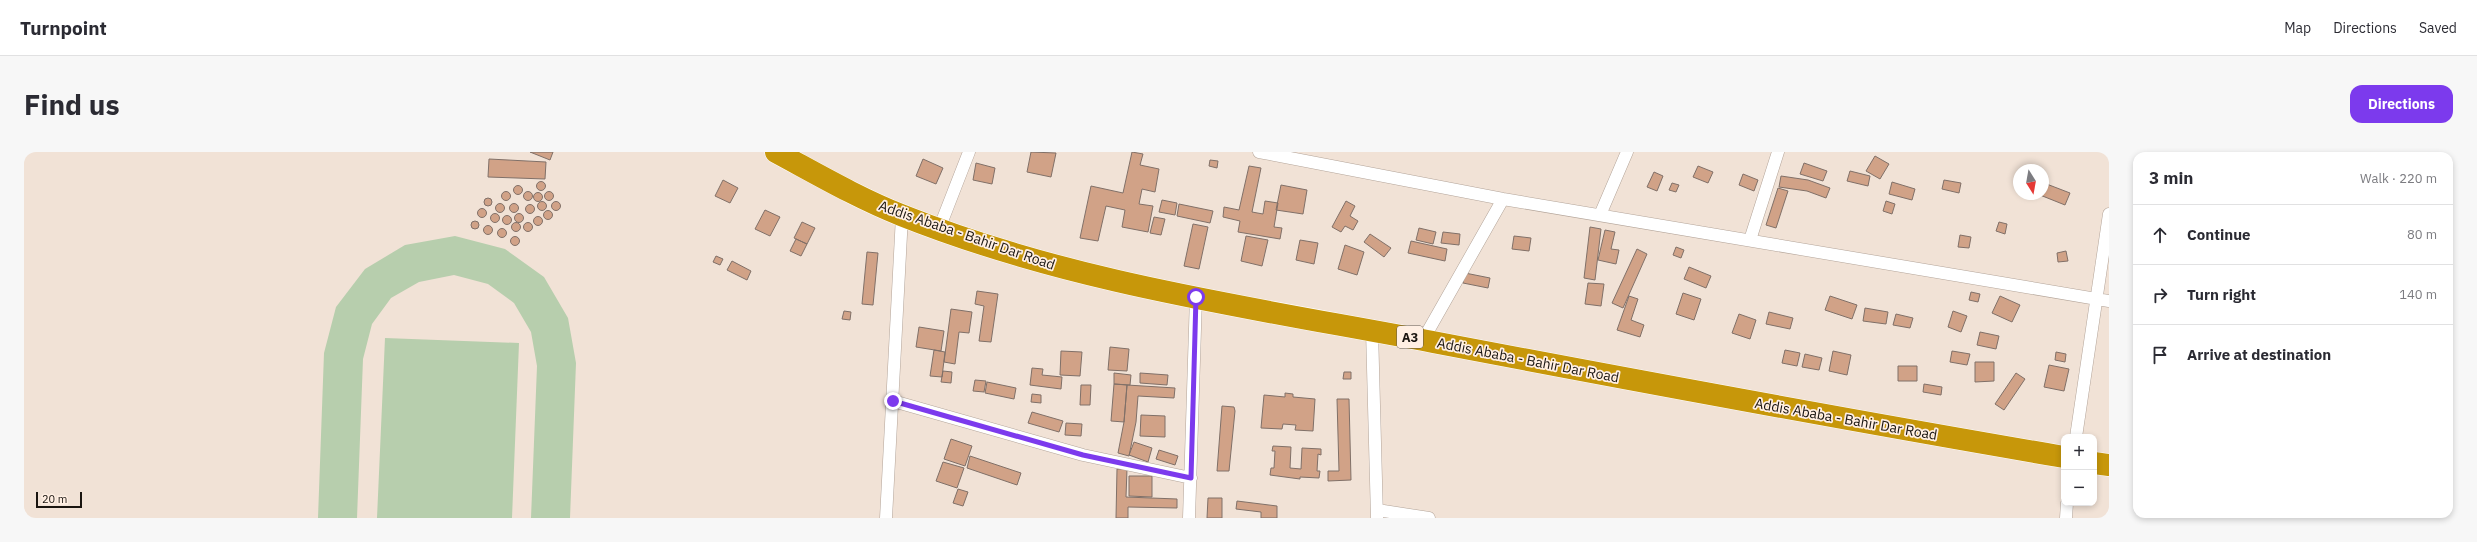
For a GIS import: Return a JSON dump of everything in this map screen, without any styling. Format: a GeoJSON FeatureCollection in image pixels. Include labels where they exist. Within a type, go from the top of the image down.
{"type":"FeatureCollection","features":[{"type":"Feature","properties":{"kind":"highway","name":"Addis Ababa - Bahir Dar Road"},"geometry":{"type":"LineString","coordinates":[[776,152],[871,202],[902,216],[1030,260],[1142,287],[1798,411],[2061,457]]}},
{"type":"Feature","properties":{"kind":"highway"},"geometry":{"type":"LineString","coordinates":[[2097,463],[2109,465]]}},
{"type":"Feature","properties":{"kind":"street"},"geometry":{"type":"LineString","coordinates":[[939,229],[969,152]]}},
{"type":"Feature","properties":{"kind":"street"},"geometry":{"type":"LineString","coordinates":[[1259,152],[1503,199],[2109,300]]}},
{"type":"Feature","properties":{"kind":"street"},"geometry":{"type":"LineString","coordinates":[[1600,215],[1626,152]]}},
{"type":"Feature","properties":{"kind":"street"},"geometry":{"type":"LineString","coordinates":[[1750,240],[1778,152]]}},
{"type":"Feature","properties":{"kind":"street"},"geometry":{"type":"LineString","coordinates":[[1423,340],[1503,199]]}},
{"type":"Feature","properties":{"kind":"street"},"geometry":{"type":"LineString","coordinates":[[2076,434],[2109,214]]}},
{"type":"Feature","properties":{"kind":"street"},"geometry":{"type":"LineString","coordinates":[[886,518],[902,216]]}},
{"type":"Feature","properties":{"kind":"street"},"geometry":{"type":"LineString","coordinates":[[1189,518],[1196,297]]}},
{"type":"Feature","properties":{"kind":"street"},"geometry":{"type":"LineString","coordinates":[[1372,330],[1377,514],[1430,518]]}},
{"type":"Feature","properties":{"kind":"street"},"geometry":{"type":"LineString","coordinates":[[893,401],[1083,455],[1191,478]]}},
{"type":"Feature","properties":{"kind":"street"},"geometry":{"type":"LineString","coordinates":[[2066,518],[2067,506]]}},
{"type":"Feature","properties":{"kind":"green space"},"geometry":{"type":"Polygon","coordinates":[[[455,236],[505,249],[544,277],[568,318],[576,363],[570,518],[531,518],[537,366],[531,332],[514,303],[488,284],[454,275],[419,282],[391,298],[372,324],[363,359],[357,518],[318,518],[324,353],[336,307],[365,269],[405,245],[455,236]]]}},
{"type":"Feature","properties":{"kind":"green space"},"geometry":{"type":"Polygon","coordinates":[[[385,338],[519,343],[512,518],[377,518],[385,338]]]}},
{"type":"Feature","properties":{"kind":"building"},"geometry":{"type":"Polygon","coordinates":[[[530,152],[553,152],[550,160],[530,152]]]}},
{"type":"Feature","properties":{"kind":"building"},"geometry":{"type":"Polygon","coordinates":[[[1031,152],[1056,153],[1051,177],[1027,172],[1031,152]]]}},
{"type":"Feature","properties":{"kind":"building"},"geometry":{"type":"Polygon","coordinates":[[[1132,152],[1143,154],[1140,165],[1159,169],[1155,192],[1142,189],[1139,204],[1153,206],[1148,232],[1122,227],[1125,210],[1106,206],[1098,241],[1080,238],[1091,186],[1123,193],[1132,152]]]}},
{"type":"Feature","properties":{"kind":"building"},"geometry":{"type":"Polygon","coordinates":[[[1875,156],[1889,164],[1880,179],[1866,171],[1875,156]]]}},
{"type":"Feature","properties":{"kind":"building"},"geometry":{"type":"Polygon","coordinates":[[[489,159],[546,162],[545,179],[488,177],[489,159]]]}},
{"type":"Feature","properties":{"kind":"building"},"geometry":{"type":"Polygon","coordinates":[[[923,159],[943,168],[936,184],[916,176],[923,159]]]}},
{"type":"Feature","properties":{"kind":"building"},"geometry":{"type":"Polygon","coordinates":[[[1210,160],[1218,161],[1217,168],[1209,166],[1210,160]]]}},
{"type":"Feature","properties":{"kind":"building"},"geometry":{"type":"Polygon","coordinates":[[[976,163],[995,168],[992,184],[973,180],[976,163]]]}},
{"type":"Feature","properties":{"kind":"building"},"geometry":{"type":"Polygon","coordinates":[[[1804,163],[1827,171],[1823,181],[1800,174],[1804,163]]]}},
{"type":"Feature","properties":{"kind":"building"},"geometry":{"type":"Polygon","coordinates":[[[1249,166],[1261,168],[1252,212],[1263,214],[1265,201],[1278,203],[1274,227],[1282,228],[1280,239],[1238,232],[1240,221],[1223,217],[1224,207],[1239,210],[1249,166]]]}},
{"type":"Feature","properties":{"kind":"building"},"geometry":{"type":"Polygon","coordinates":[[[1698,166],[1713,172],[1708,183],[1693,177],[1698,166]]]}},
{"type":"Feature","properties":{"kind":"building"},"geometry":{"type":"Polygon","coordinates":[[[1850,171],[1870,176],[1868,186],[1847,181],[1850,171]]]}},
{"type":"Feature","properties":{"kind":"building"},"geometry":{"type":"Polygon","coordinates":[[[1654,172],[1663,176],[1657,191],[1647,187],[1654,172]]]}},
{"type":"Feature","properties":{"kind":"building"},"geometry":{"type":"Polygon","coordinates":[[[1743,174],[1758,180],[1754,191],[1739,185],[1743,174]]]}},
{"type":"Feature","properties":{"kind":"building"},"geometry":{"type":"Polygon","coordinates":[[[1781,176],[1808,180],[1830,188],[1826,198],[1807,191],[1779,187],[1781,176]]]}},
{"type":"Feature","properties":{"kind":"building"},"geometry":{"type":"Polygon","coordinates":[[[723,180],[738,188],[730,203],[715,196],[723,180]]]}},
{"type":"Feature","properties":{"kind":"building"},"geometry":{"type":"Polygon","coordinates":[[[1944,180],[1961,183],[1959,193],[1942,189],[1944,180]]]}},
{"type":"Feature","properties":{"kind":"building"},"geometry":{"type":"Polygon","coordinates":[[[539,182],[543,182],[545,186],[543,190],[539,190],[537,188],[537,184],[539,182]]]}},
{"type":"Feature","properties":{"kind":"building"},"geometry":{"type":"Polygon","coordinates":[[[1892,182],[1915,189],[1912,200],[1889,194],[1892,182]]]}},
{"type":"Feature","properties":{"kind":"building"},"geometry":{"type":"Polygon","coordinates":[[[1672,183],[1679,185],[1676,192],[1669,190],[1672,183]]]}},
{"type":"Feature","properties":{"kind":"building"},"geometry":{"type":"Polygon","coordinates":[[[1281,185],[1307,190],[1303,214],[1276,210],[1281,185]]]}},
{"type":"Feature","properties":{"kind":"building"},"geometry":{"type":"Polygon","coordinates":[[[2049,185],[2070,193],[2065,205],[2049,199],[2049,185]]]}},
{"type":"Feature","properties":{"kind":"building"},"geometry":{"type":"Polygon","coordinates":[[[516,186],[520,186],[522,190],[520,194],[516,194],[514,192],[514,188],[516,186]]]}},
{"type":"Feature","properties":{"kind":"building"},"geometry":{"type":"Polygon","coordinates":[[[1778,188],[1788,191],[1776,228],[1766,225],[1778,188]]]}},
{"type":"Feature","properties":{"kind":"building"},"geometry":{"type":"Polygon","coordinates":[[[504,192],[508,192],[510,196],[508,200],[504,200],[502,198],[502,194],[504,192]]]}},
{"type":"Feature","properties":{"kind":"building"},"geometry":{"type":"Polygon","coordinates":[[[526,192],[530,192],[532,196],[530,200],[526,200],[524,198],[524,194],[526,192]]]}},
{"type":"Feature","properties":{"kind":"building"},"geometry":{"type":"Polygon","coordinates":[[[547,192],[551,192],[553,196],[551,200],[547,200],[545,198],[545,194],[547,192]]]}},
{"type":"Feature","properties":{"kind":"building"},"geometry":{"type":"Polygon","coordinates":[[[536,193],[540,193],[542,197],[540,201],[536,201],[534,199],[534,195],[536,193]]]}},
{"type":"Feature","properties":{"kind":"building"},"geometry":{"type":"Polygon","coordinates":[[[486,198],[490,198],[492,202],[490,206],[486,206],[484,204],[484,200],[486,198]]]}},
{"type":"Feature","properties":{"kind":"building"},"geometry":{"type":"Polygon","coordinates":[[[1162,200],[1177,203],[1175,215],[1159,212],[1162,200]]]}},
{"type":"Feature","properties":{"kind":"building"},"geometry":{"type":"Polygon","coordinates":[[[1346,201],[1355,206],[1350,216],[1358,221],[1353,230],[1345,226],[1341,232],[1332,227],[1346,201]]]}},
{"type":"Feature","properties":{"kind":"building"},"geometry":{"type":"Polygon","coordinates":[[[1886,201],[1895,204],[1892,214],[1883,211],[1886,201]]]}},
{"type":"Feature","properties":{"kind":"building"},"geometry":{"type":"Polygon","coordinates":[[[540,202],[544,202],[546,206],[544,210],[540,210],[538,208],[538,204],[540,202]]]}},
{"type":"Feature","properties":{"kind":"building"},"geometry":{"type":"Polygon","coordinates":[[[554,202],[558,202],[560,206],[558,210],[554,210],[552,208],[552,204],[554,202]]]}},
{"type":"Feature","properties":{"kind":"building"},"geometry":{"type":"Polygon","coordinates":[[[498,204],[502,204],[504,208],[502,212],[498,212],[496,210],[496,206],[498,204]]]}},
{"type":"Feature","properties":{"kind":"building"},"geometry":{"type":"Polygon","coordinates":[[[512,204],[516,204],[518,208],[516,212],[512,212],[510,210],[510,206],[512,204]]]}},
{"type":"Feature","properties":{"kind":"building"},"geometry":{"type":"Polygon","coordinates":[[[1179,204],[1213,211],[1210,223],[1177,216],[1179,204]]]}},
{"type":"Feature","properties":{"kind":"building"},"geometry":{"type":"Polygon","coordinates":[[[528,205],[532,205],[534,209],[532,213],[528,213],[526,211],[526,207],[528,205]]]}},
{"type":"Feature","properties":{"kind":"building"},"geometry":{"type":"Polygon","coordinates":[[[480,209],[484,209],[486,213],[484,217],[480,217],[478,215],[478,211],[480,209]]]}},
{"type":"Feature","properties":{"kind":"building"},"geometry":{"type":"Polygon","coordinates":[[[765,210],[780,217],[770,236],[755,229],[765,210]]]}},
{"type":"Feature","properties":{"kind":"building"},"geometry":{"type":"Polygon","coordinates":[[[546,211],[550,211],[552,215],[550,219],[546,219],[544,217],[544,213],[546,211]]]}},
{"type":"Feature","properties":{"kind":"building"},"geometry":{"type":"Polygon","coordinates":[[[493,214],[497,214],[499,218],[497,222],[493,222],[491,220],[491,216],[493,214]]]}},
{"type":"Feature","properties":{"kind":"building"},"geometry":{"type":"Polygon","coordinates":[[[517,214],[521,214],[523,218],[521,222],[517,222],[515,220],[515,216],[517,214]]]}},
{"type":"Feature","properties":{"kind":"building"},"geometry":{"type":"Polygon","coordinates":[[[505,216],[509,216],[511,220],[509,224],[505,224],[503,222],[503,218],[505,216]]]}},
{"type":"Feature","properties":{"kind":"building"},"geometry":{"type":"Polygon","coordinates":[[[536,217],[540,217],[542,221],[540,225],[536,225],[534,223],[534,219],[536,217]]]}},
{"type":"Feature","properties":{"kind":"building"},"geometry":{"type":"Polygon","coordinates":[[[1154,217],[1165,219],[1161,235],[1150,233],[1154,217]]]}},
{"type":"Feature","properties":{"kind":"building"},"geometry":{"type":"Polygon","coordinates":[[[473,221],[477,221],[479,225],[477,229],[473,229],[471,227],[471,223],[473,221]]]}},
{"type":"Feature","properties":{"kind":"building"},"geometry":{"type":"Polygon","coordinates":[[[802,222],[815,228],[807,244],[794,238],[802,222]]]}},
{"type":"Feature","properties":{"kind":"building"},"geometry":{"type":"Polygon","coordinates":[[[1999,222],[2007,224],[2005,234],[1996,231],[1999,222]]]}},
{"type":"Feature","properties":{"kind":"building"},"geometry":{"type":"Polygon","coordinates":[[[514,223],[518,223],[520,227],[518,231],[514,231],[512,229],[512,225],[514,223]]]}},
{"type":"Feature","properties":{"kind":"building"},"geometry":{"type":"Polygon","coordinates":[[[526,223],[530,223],[532,227],[530,231],[526,231],[524,229],[524,225],[526,223]]]}},
{"type":"Feature","properties":{"kind":"building"},"geometry":{"type":"Polygon","coordinates":[[[1193,224],[1208,227],[1199,269],[1184,266],[1193,224]]]}},
{"type":"Feature","properties":{"kind":"building"},"geometry":{"type":"Polygon","coordinates":[[[486,226],[490,226],[492,230],[490,234],[486,234],[484,232],[484,228],[486,226]]]}},
{"type":"Feature","properties":{"kind":"building"},"geometry":{"type":"Polygon","coordinates":[[[1590,227],[1601,229],[1595,280],[1584,278],[1590,227]]]}},
{"type":"Feature","properties":{"kind":"building"},"geometry":{"type":"Polygon","coordinates":[[[1419,228],[1436,232],[1433,244],[1416,240],[1419,228]]]}},
{"type":"Feature","properties":{"kind":"building"},"geometry":{"type":"Polygon","coordinates":[[[500,229],[504,229],[506,233],[504,237],[500,237],[498,235],[498,231],[500,229]]]}},
{"type":"Feature","properties":{"kind":"building"},"geometry":{"type":"Polygon","coordinates":[[[1605,230],[1615,232],[1611,249],[1619,250],[1616,264],[1598,260],[1605,230]]]}},
{"type":"Feature","properties":{"kind":"building"},"geometry":{"type":"Polygon","coordinates":[[[1443,232],[1460,234],[1459,245],[1441,243],[1443,232]]]}},
{"type":"Feature","properties":{"kind":"building"},"geometry":{"type":"Polygon","coordinates":[[[1370,234],[1391,248],[1384,257],[1364,242],[1370,234]]]}},
{"type":"Feature","properties":{"kind":"building"},"geometry":{"type":"Polygon","coordinates":[[[1960,235],[1971,237],[1969,248],[1958,247],[1960,235]]]}},
{"type":"Feature","properties":{"kind":"building"},"geometry":{"type":"Polygon","coordinates":[[[1246,236],[1268,240],[1262,266],[1241,261],[1246,236]]]}},
{"type":"Feature","properties":{"kind":"building"},"geometry":{"type":"Polygon","coordinates":[[[1514,236],[1531,238],[1529,251],[1512,249],[1514,236]]]}},
{"type":"Feature","properties":{"kind":"building"},"geometry":{"type":"Polygon","coordinates":[[[513,237],[517,237],[519,241],[517,245],[513,245],[511,243],[511,239],[513,237]]]}},
{"type":"Feature","properties":{"kind":"building"},"geometry":{"type":"Polygon","coordinates":[[[796,239],[807,244],[801,256],[790,251],[796,239]]]}},
{"type":"Feature","properties":{"kind":"building"},"geometry":{"type":"Polygon","coordinates":[[[1300,240],[1318,243],[1314,264],[1296,260],[1300,240]]]}},
{"type":"Feature","properties":{"kind":"building"},"geometry":{"type":"Polygon","coordinates":[[[1411,241],[1447,249],[1445,261],[1408,253],[1411,241]]]}},
{"type":"Feature","properties":{"kind":"building"},"geometry":{"type":"Polygon","coordinates":[[[1345,245],[1364,252],[1357,275],[1338,269],[1345,245]]]}},
{"type":"Feature","properties":{"kind":"building"},"geometry":{"type":"Polygon","coordinates":[[[1676,247],[1684,250],[1681,258],[1673,255],[1676,247]]]}},
{"type":"Feature","properties":{"kind":"building"},"geometry":{"type":"Polygon","coordinates":[[[1637,249],[1647,254],[1623,308],[1612,303],[1637,249]]]}},
{"type":"Feature","properties":{"kind":"building"},"geometry":{"type":"Polygon","coordinates":[[[2066,251],[2068,261],[2058,262],[2057,253],[2066,251]]]}},
{"type":"Feature","properties":{"kind":"building"},"geometry":{"type":"Polygon","coordinates":[[[867,252],[878,253],[873,305],[862,304],[867,252]]]}},
{"type":"Feature","properties":{"kind":"building"},"geometry":{"type":"Polygon","coordinates":[[[716,256],[723,259],[720,265],[713,262],[716,256]]]}},
{"type":"Feature","properties":{"kind":"building"},"geometry":{"type":"Polygon","coordinates":[[[732,261],[751,271],[747,280],[727,270],[732,261]]]}},
{"type":"Feature","properties":{"kind":"building"},"geometry":{"type":"Polygon","coordinates":[[[1689,267],[1711,276],[1706,288],[1684,279],[1689,267]]]}},
{"type":"Feature","properties":{"kind":"building"},"geometry":{"type":"Polygon","coordinates":[[[1465,273],[1490,278],[1488,288],[1463,283],[1465,273]]]}},
{"type":"Feature","properties":{"kind":"building"},"geometry":{"type":"Polygon","coordinates":[[[1588,283],[1604,284],[1601,306],[1585,304],[1588,283]]]}},
{"type":"Feature","properties":{"kind":"building"},"geometry":{"type":"Polygon","coordinates":[[[977,291],[998,294],[991,342],[979,341],[984,306],[975,304],[977,291]]]}},
{"type":"Feature","properties":{"kind":"building"},"geometry":{"type":"Polygon","coordinates":[[[1971,292],[1980,294],[1978,302],[1969,300],[1971,292]]]}},
{"type":"Feature","properties":{"kind":"building"},"geometry":{"type":"Polygon","coordinates":[[[1683,293],[1701,299],[1694,320],[1676,314],[1683,293]]]}},
{"type":"Feature","properties":{"kind":"building"},"geometry":{"type":"Polygon","coordinates":[[[1629,296],[1638,299],[1631,320],[1644,325],[1640,337],[1617,330],[1629,296]]]}},
{"type":"Feature","properties":{"kind":"building"},"geometry":{"type":"Polygon","coordinates":[[[1830,296],[1857,305],[1852,319],[1825,310],[1830,296]]]}},
{"type":"Feature","properties":{"kind":"building"},"geometry":{"type":"Polygon","coordinates":[[[2000,296],[2020,305],[2012,322],[1992,313],[2000,296]]]}},
{"type":"Feature","properties":{"kind":"building"},"geometry":{"type":"Polygon","coordinates":[[[1865,308],[1888,312],[1886,324],[1863,321],[1865,308]]]}},
{"type":"Feature","properties":{"kind":"building"},"geometry":{"type":"Polygon","coordinates":[[[951,309],[972,312],[969,333],[959,332],[955,364],[944,362],[951,309]]]}},
{"type":"Feature","properties":{"kind":"building"},"geometry":{"type":"Polygon","coordinates":[[[844,311],[851,312],[850,320],[842,319],[844,311]]]}},
{"type":"Feature","properties":{"kind":"building"},"geometry":{"type":"Polygon","coordinates":[[[1953,311],[1967,316],[1961,332],[1948,327],[1953,311]]]}},
{"type":"Feature","properties":{"kind":"building"},"geometry":{"type":"Polygon","coordinates":[[[1769,312],[1793,318],[1790,329],[1766,324],[1769,312]]]}},
{"type":"Feature","properties":{"kind":"building"},"geometry":{"type":"Polygon","coordinates":[[[1739,314],[1756,320],[1750,339],[1732,333],[1739,314]]]}},
{"type":"Feature","properties":{"kind":"building"},"geometry":{"type":"Polygon","coordinates":[[[1896,314],[1913,318],[1910,328],[1893,325],[1896,314]]]}},
{"type":"Feature","properties":{"kind":"building"},"geometry":{"type":"Polygon","coordinates":[[[919,327],[944,331],[941,351],[916,347],[919,327]]]}},
{"type":"Feature","properties":{"kind":"building"},"geometry":{"type":"Polygon","coordinates":[[[1980,332],[1999,336],[1996,349],[1977,345],[1980,332]]]}},
{"type":"Feature","properties":{"kind":"building"},"geometry":{"type":"Polygon","coordinates":[[[1110,347],[1129,349],[1127,371],[1108,370],[1110,347]]]}},
{"type":"Feature","properties":{"kind":"building"},"geometry":{"type":"Polygon","coordinates":[[[934,350],[945,352],[942,377],[930,376],[934,350]]]}},
{"type":"Feature","properties":{"kind":"building"},"geometry":{"type":"Polygon","coordinates":[[[1785,350],[1800,353],[1797,366],[1782,363],[1785,350]]]}},
{"type":"Feature","properties":{"kind":"building"},"geometry":{"type":"Polygon","coordinates":[[[1061,351],[1082,352],[1080,376],[1060,375],[1061,351]]]}},
{"type":"Feature","properties":{"kind":"building"},"geometry":{"type":"Polygon","coordinates":[[[1833,351],[1851,355],[1847,375],[1829,371],[1833,351]]]}},
{"type":"Feature","properties":{"kind":"building"},"geometry":{"type":"Polygon","coordinates":[[[1952,351],[1970,354],[1967,365],[1950,362],[1952,351]]]}},
{"type":"Feature","properties":{"kind":"building"},"geometry":{"type":"Polygon","coordinates":[[[2056,352],[2066,354],[2065,362],[2055,360],[2056,352]]]}},
{"type":"Feature","properties":{"kind":"building"},"geometry":{"type":"Polygon","coordinates":[[[1805,354],[1822,358],[1819,370],[1802,367],[1805,354]]]}},
{"type":"Feature","properties":{"kind":"building"},"geometry":{"type":"Polygon","coordinates":[[[1975,362],[1994,362],[1994,381],[1975,382],[1975,362]]]}},
{"type":"Feature","properties":{"kind":"building"},"geometry":{"type":"Polygon","coordinates":[[[2049,365],[2069,369],[2064,391],[2044,387],[2049,365]]]}},
{"type":"Feature","properties":{"kind":"building"},"geometry":{"type":"Polygon","coordinates":[[[1898,366],[1917,366],[1917,381],[1898,381],[1898,366]]]}},
{"type":"Feature","properties":{"kind":"building"},"geometry":{"type":"Polygon","coordinates":[[[1032,368],[1043,369],[1042,375],[1062,377],[1061,389],[1030,385],[1032,368]]]}},
{"type":"Feature","properties":{"kind":"building"},"geometry":{"type":"Polygon","coordinates":[[[943,371],[952,372],[951,383],[941,382],[943,371]]]}},
{"type":"Feature","properties":{"kind":"building"},"geometry":{"type":"Polygon","coordinates":[[[1344,372],[1351,372],[1351,379],[1343,379],[1344,372]]]}},
{"type":"Feature","properties":{"kind":"building"},"geometry":{"type":"Polygon","coordinates":[[[1114,373],[1131,375],[1130,385],[1114,384],[1114,373]]]}},
{"type":"Feature","properties":{"kind":"building"},"geometry":{"type":"Polygon","coordinates":[[[1140,373],[1168,375],[1167,385],[1140,383],[1140,373]]]}},
{"type":"Feature","properties":{"kind":"building"},"geometry":{"type":"Polygon","coordinates":[[[2016,373],[2025,379],[2004,410],[1995,404],[2016,373]]]}},
{"type":"Feature","properties":{"kind":"building"},"geometry":{"type":"Polygon","coordinates":[[[975,380],[986,381],[984,392],[973,391],[975,380]]]}},
{"type":"Feature","properties":{"kind":"building"},"geometry":{"type":"Polygon","coordinates":[[[987,382],[1016,388],[1014,399],[985,393],[987,382]]]}},
{"type":"Feature","properties":{"kind":"building"},"geometry":{"type":"Polygon","coordinates":[[[1114,384],[1127,385],[1124,422],[1111,421],[1114,384]]]}},
{"type":"Feature","properties":{"kind":"building"},"geometry":{"type":"Polygon","coordinates":[[[1924,384],[1942,387],[1941,395],[1923,392],[1924,384]]]}},
{"type":"Feature","properties":{"kind":"building"},"geometry":{"type":"Polygon","coordinates":[[[1081,385],[1091,385],[1090,405],[1080,405],[1081,385]]]}},
{"type":"Feature","properties":{"kind":"building"},"geometry":{"type":"Polygon","coordinates":[[[1127,385],[1175,388],[1174,398],[1138,396],[1136,422],[1129,456],[1118,453],[1124,422],[1127,385]]]}},
{"type":"Feature","properties":{"kind":"building"},"geometry":{"type":"Polygon","coordinates":[[[1285,393],[1293,394],[1293,397],[1315,399],[1313,431],[1295,430],[1296,425],[1283,424],[1282,429],[1261,428],[1264,395],[1285,397],[1285,393]]]}},
{"type":"Feature","properties":{"kind":"building"},"geometry":{"type":"Polygon","coordinates":[[[1032,394],[1041,395],[1041,403],[1031,402],[1032,394]]]}},
{"type":"Feature","properties":{"kind":"building"},"geometry":{"type":"Polygon","coordinates":[[[1337,399],[1349,399],[1351,480],[1328,481],[1328,471],[1339,471],[1337,399]]]}},
{"type":"Feature","properties":{"kind":"building"},"geometry":{"type":"Polygon","coordinates":[[[1222,406],[1234,407],[1235,411],[1229,471],[1217,471],[1222,406]]]}},
{"type":"Feature","properties":{"kind":"building"},"geometry":{"type":"Polygon","coordinates":[[[1032,412],[1063,421],[1059,432],[1028,423],[1032,412]]]}},
{"type":"Feature","properties":{"kind":"building"},"geometry":{"type":"Polygon","coordinates":[[[1141,415],[1165,416],[1165,437],[1140,436],[1141,415]]]}},
{"type":"Feature","properties":{"kind":"building"},"geometry":{"type":"Polygon","coordinates":[[[1066,423],[1082,424],[1081,436],[1065,435],[1066,423]]]}},
{"type":"Feature","properties":{"kind":"building"},"geometry":{"type":"Polygon","coordinates":[[[951,439],[972,446],[965,466],[944,459],[951,439]]]}},
{"type":"Feature","properties":{"kind":"building"},"geometry":{"type":"Polygon","coordinates":[[[1134,442],[1152,448],[1148,462],[1129,455],[1134,442]]]}},
{"type":"Feature","properties":{"kind":"building"},"geometry":{"type":"Polygon","coordinates":[[[1273,446],[1291,447],[1290,468],[1301,469],[1302,448],[1321,449],[1321,455],[1318,454],[1317,471],[1320,471],[1319,478],[1300,477],[1300,479],[1270,475],[1271,468],[1274,468],[1275,451],[1272,451],[1273,446]]]}},
{"type":"Feature","properties":{"kind":"building"},"geometry":{"type":"Polygon","coordinates":[[[1159,450],[1178,456],[1175,465],[1156,459],[1159,450]]]}},
{"type":"Feature","properties":{"kind":"building"},"geometry":{"type":"Polygon","coordinates":[[[970,456],[1021,473],[1017,485],[967,468],[970,456]]]}},
{"type":"Feature","properties":{"kind":"building"},"geometry":{"type":"Polygon","coordinates":[[[943,462],[964,468],[957,488],[936,481],[943,462]]]}},
{"type":"Feature","properties":{"kind":"building"},"geometry":{"type":"Polygon","coordinates":[[[1117,469],[1127,469],[1126,497],[1177,499],[1177,508],[1128,507],[1128,518],[1116,518],[1117,469]]]}},
{"type":"Feature","properties":{"kind":"building"},"geometry":{"type":"Polygon","coordinates":[[[1129,476],[1152,476],[1152,497],[1129,496],[1129,476]]]}},
{"type":"Feature","properties":{"kind":"building"},"geometry":{"type":"Polygon","coordinates":[[[958,489],[968,492],[963,506],[953,503],[958,489]]]}},
{"type":"Feature","properties":{"kind":"building"},"geometry":{"type":"Polygon","coordinates":[[[1208,498],[1222,498],[1222,518],[1207,518],[1208,498]]]}},
{"type":"Feature","properties":{"kind":"building"},"geometry":{"type":"Polygon","coordinates":[[[1237,501],[1277,506],[1277,518],[1261,518],[1261,512],[1236,509],[1237,501]]]}},
{"type":"Feature","properties":{"kind":"route"},"geometry":{"type":"LineString","coordinates":[[893,401],[1083,455],[1191,478],[1196,297]]}}]}
